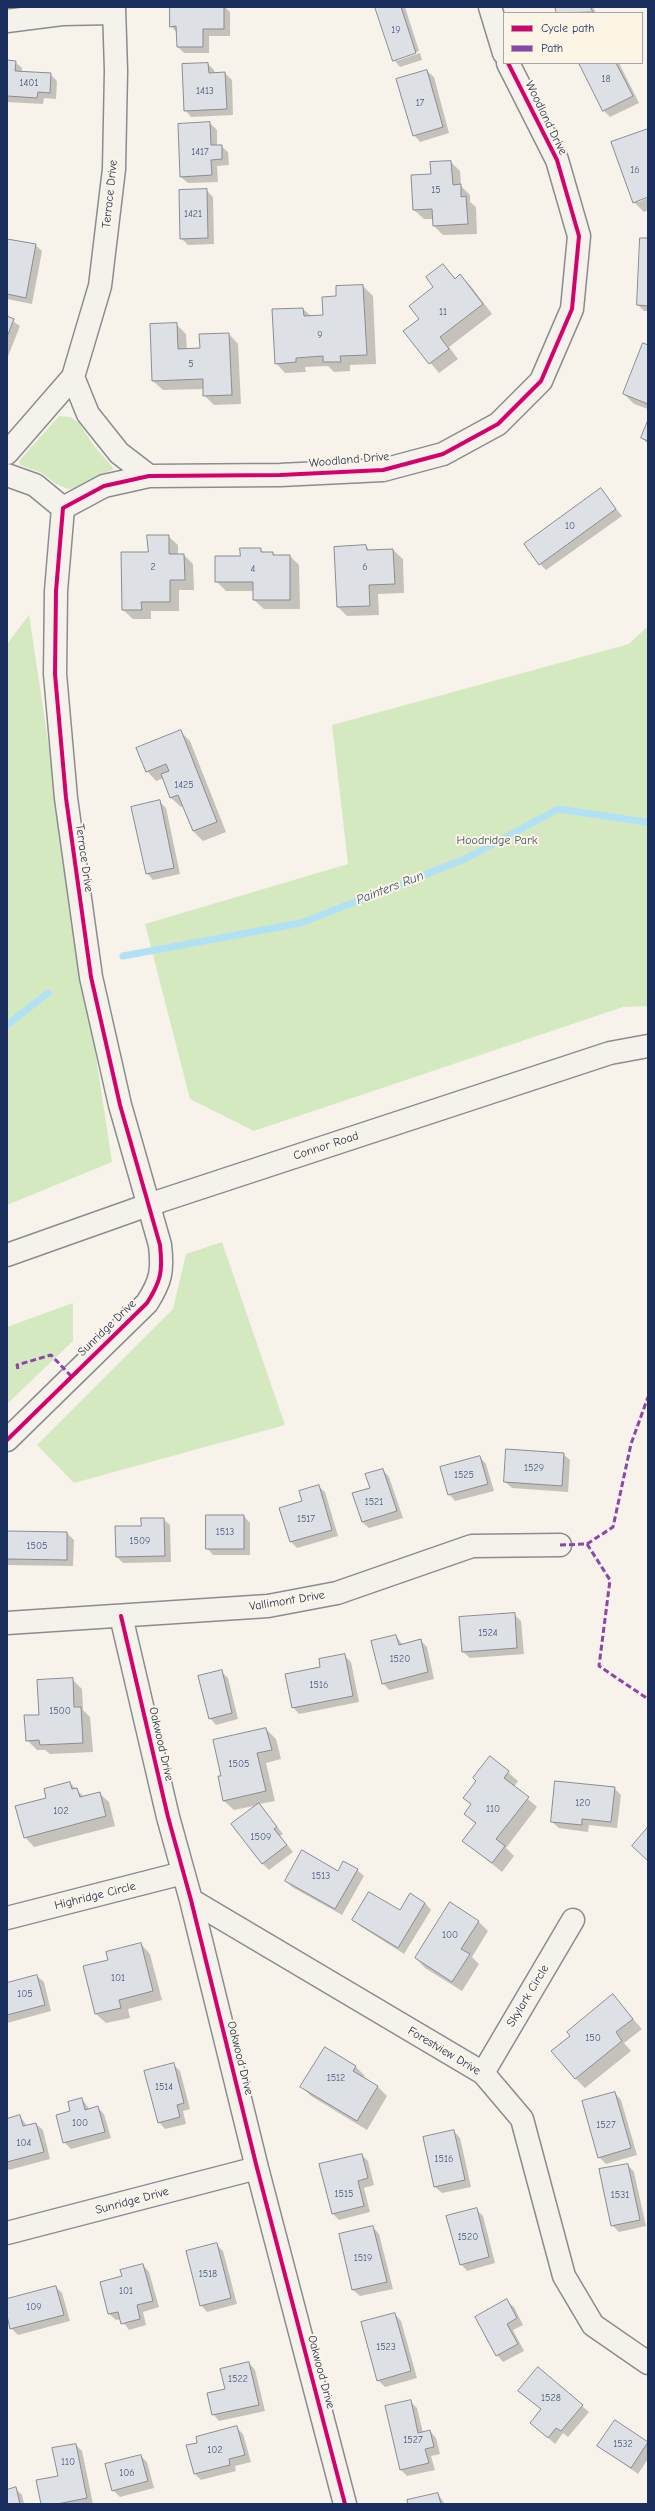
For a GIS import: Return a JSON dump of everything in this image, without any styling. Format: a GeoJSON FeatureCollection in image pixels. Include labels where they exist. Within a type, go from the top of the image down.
{"type":"FeatureCollection","features":[{"type":"Feature","properties":{"kind":"street"},"geometry":{"type":"LineString","coordinates":[[490,7],[503,50]]}},
{"type":"Feature","properties":{"kind":"street"},"geometry":{"type":"LineString","coordinates":[[7,21],[62,14],[114,10]]}},
{"type":"Feature","properties":{"kind":"street","name":"Terrace Drive"},"geometry":{"type":"LineString","coordinates":[[7,453],[72,377],[100,286],[114,169],[114,10]]}},
{"type":"Feature","properties":{"kind":"street","name":"Woodland Drive"},"geometry":{"type":"LineString","coordinates":[[63,508],[104,486],[149,476],[280,475],[383,470],[443,454],[498,424],[541,380],[572,309],[580,236],[557,160],[509,64]]}},
{"type":"Feature","properties":{"kind":"street"},"geometry":{"type":"LineString","coordinates":[[72,377],[88,414],[119,453],[149,476]]}},
{"type":"Feature","properties":{"kind":"street"},"geometry":{"type":"LineString","coordinates":[[7,475],[35,485],[63,508]]}},
{"type":"Feature","properties":{"kind":"street","name":"Terrace Drive"},"geometry":{"type":"LineString","coordinates":[[63,508],[56,591],[55,674],[66,798],[91,978],[120,1105],[148,1204]]}},
{"type":"Feature","properties":{"kind":"street","name":"Connor Road"},"geometry":{"type":"LineString","coordinates":[[7,1255],[148,1204],[610,1053],[648,1046]]}},
{"type":"Feature","properties":{"kind":"street","name":"Sunridge Drive"},"geometry":{"type":"LineString","coordinates":[[7,1440],[148,1303],[159,1284],[162,1264],[148,1204]]}},
{"type":"Feature","properties":{"kind":"street","name":"Vallimont Drive"},"geometry":{"type":"LineString","coordinates":[[7,1623],[268,1606],[337,1592],[472,1546],[560,1545]]}},
{"type":"Feature","properties":{"kind":"street","name":"Oakwood Drive"},"geometry":{"type":"LineString","coordinates":[[121,1616],[183,1873],[257,2168],[345,2504]]}},
{"type":"Feature","properties":{"kind":"street","name":"Highridge Circle"},"geometry":{"type":"LineString","coordinates":[[7,1918],[183,1873]]}},
{"type":"Feature","properties":{"kind":"street","name":"Forestview Drive"},"geometry":{"type":"LineString","coordinates":[[191,1900],[482,2073],[522,2119],[564,2276],[593,2325],[648,2363]]}},
{"type":"Feature","properties":{"kind":"street","name":"Skylark Circle"},"geometry":{"type":"LineString","coordinates":[[482,2073],[574,1920]]}},
{"type":"Feature","properties":{"kind":"street","name":"Sunridge Drive"},"geometry":{"type":"LineString","coordinates":[[7,2233],[257,2168]]}},
{"type":"Feature","properties":{"kind":"green space"},"geometry":{"type":"Polygon","coordinates":[[[59,416],[70,417],[79,423],[95,447],[114,469],[93,478],[77,488],[68,489],[56,484],[42,473],[20,465],[19,461],[59,416]]]}},
{"type":"Feature","properties":{"kind":"green space"},"geometry":{"type":"Polygon","coordinates":[[[29,615],[112,1162],[7,1205],[7,644],[29,615]]]}},
{"type":"Feature","properties":{"kind":"green space","name":"Hoodridge Park"},"geometry":{"type":"Polygon","coordinates":[[[648,626],[648,1006],[623,1007],[254,1131],[190,1099],[145,924],[348,864],[332,725],[629,644],[648,626]]]}},
{"type":"Feature","properties":{"kind":"green space"},"geometry":{"type":"Polygon","coordinates":[[[222,1242],[285,1425],[74,1483],[37,1445],[173,1309],[186,1254],[222,1242]]]}},
{"type":"Feature","properties":{"kind":"green space"},"geometry":{"type":"Polygon","coordinates":[[[73,1303],[73,1341],[7,1404],[7,1327],[73,1303]]]}},
{"type":"Feature","properties":{"kind":"building"},"geometry":{"type":"Polygon","coordinates":[[[170,7],[224,7],[224,29],[203,29],[203,47],[177,47],[176,26],[170,27],[170,7]]]}},
{"type":"Feature","properties":{"kind":"building"},"geometry":{"type":"Polygon","coordinates":[[[375,7],[401,7],[416,53],[393,61],[375,7]]]}},
{"type":"Feature","properties":{"kind":"building"},"geometry":{"type":"Polygon","coordinates":[[[555,7],[590,7],[593,12],[557,12],[555,7]]]}},
{"type":"Feature","properties":{"kind":"building"},"geometry":{"type":"Polygon","coordinates":[[[7,60],[16,61],[15,71],[51,73],[50,93],[38,92],[37,98],[7,96],[7,60]]]}},
{"type":"Feature","properties":{"kind":"building"},"geometry":{"type":"Polygon","coordinates":[[[208,63],[209,73],[225,72],[227,109],[184,111],[182,64],[208,63]]]}},
{"type":"Feature","properties":{"kind":"building"},"geometry":{"type":"Polygon","coordinates":[[[580,64],[617,64],[633,96],[603,111],[580,64]]]}},
{"type":"Feature","properties":{"kind":"building"},"geometry":{"type":"Polygon","coordinates":[[[427,70],[443,127],[413,136],[396,79],[427,70]]]}},
{"type":"Feature","properties":{"kind":"building"},"geometry":{"type":"Polygon","coordinates":[[[210,122],[211,145],[222,145],[222,159],[211,160],[212,175],[180,177],[178,124],[210,122]]]}},
{"type":"Feature","properties":{"kind":"building"},"geometry":{"type":"Polygon","coordinates":[[[648,129],[648,197],[633,203],[611,142],[648,129]]]}},
{"type":"Feature","properties":{"kind":"building"},"geometry":{"type":"Polygon","coordinates":[[[451,161],[453,185],[461,184],[461,197],[466,196],[468,224],[433,226],[432,209],[413,210],[411,175],[431,174],[430,162],[451,161]]]}},
{"type":"Feature","properties":{"kind":"building"},"geometry":{"type":"Polygon","coordinates":[[[207,189],[208,238],[180,239],[179,190],[207,189]]]}},
{"type":"Feature","properties":{"kind":"building"},"geometry":{"type":"Polygon","coordinates":[[[640,238],[648,238],[648,306],[637,305],[640,238]]]}},
{"type":"Feature","properties":{"kind":"building"},"geometry":{"type":"Polygon","coordinates":[[[7,239],[36,244],[26,298],[7,294],[7,239]]]}},
{"type":"Feature","properties":{"kind":"building"},"geometry":{"type":"Polygon","coordinates":[[[443,264],[455,279],[460,274],[483,304],[440,337],[449,349],[429,364],[403,331],[419,319],[409,306],[433,287],[426,277],[443,264]]]}},
{"type":"Feature","properties":{"kind":"building"},"geometry":{"type":"Polygon","coordinates":[[[363,285],[367,355],[340,356],[341,362],[323,362],[323,356],[296,358],[296,362],[275,364],[272,309],[303,308],[304,316],[323,315],[322,297],[336,296],[336,286],[363,285]]]}},
{"type":"Feature","properties":{"kind":"building"},"geometry":{"type":"Polygon","coordinates":[[[7,316],[14,319],[7,337],[7,316]]]}},
{"type":"Feature","properties":{"kind":"building"},"geometry":{"type":"Polygon","coordinates":[[[177,323],[178,349],[200,348],[199,334],[229,333],[232,395],[203,396],[203,379],[152,381],[150,324],[177,323]]]}},
{"type":"Feature","properties":{"kind":"building"},"geometry":{"type":"Polygon","coordinates":[[[643,343],[648,345],[648,404],[623,394],[643,343]]]}},
{"type":"Feature","properties":{"kind":"building"},"geometry":{"type":"Polygon","coordinates":[[[648,420],[648,441],[641,438],[648,420]]]}},
{"type":"Feature","properties":{"kind":"building"},"geometry":{"type":"Polygon","coordinates":[[[601,488],[616,509],[539,565],[524,544],[601,488]]]}},
{"type":"Feature","properties":{"kind":"building"},"geometry":{"type":"Polygon","coordinates":[[[147,535],[169,535],[169,554],[184,554],[185,580],[170,580],[170,602],[141,602],[142,610],[122,610],[121,552],[148,552],[147,535]]]}},
{"type":"Feature","properties":{"kind":"building"},"geometry":{"type":"Polygon","coordinates":[[[366,545],[367,550],[393,549],[395,584],[369,585],[370,606],[337,607],[334,547],[366,545]]]}},
{"type":"Feature","properties":{"kind":"building"},"geometry":{"type":"Polygon","coordinates":[[[240,548],[261,548],[261,552],[273,552],[273,555],[290,555],[290,600],[253,600],[253,582],[215,582],[215,556],[240,556],[240,548]]]}},
{"type":"Feature","properties":{"kind":"building"},"geometry":{"type":"Polygon","coordinates":[[[181,730],[217,822],[193,831],[178,795],[170,798],[161,774],[169,771],[166,764],[146,772],[136,748],[181,730]]]}},
{"type":"Feature","properties":{"kind":"building"},"geometry":{"type":"Polygon","coordinates":[[[160,800],[174,868],[146,874],[131,807],[160,800]]]}},
{"type":"Feature","properties":{"kind":"building"},"geometry":{"type":"Polygon","coordinates":[[[506,1449],[564,1453],[562,1486],[504,1482],[506,1449]]]}},
{"type":"Feature","properties":{"kind":"building"},"geometry":{"type":"Polygon","coordinates":[[[480,1456],[488,1484],[448,1495],[440,1467],[480,1456]]]}},
{"type":"Feature","properties":{"kind":"building"},"geometry":{"type":"Polygon","coordinates":[[[383,1469],[397,1511],[362,1522],[352,1493],[370,1488],[365,1474],[383,1469]]]}},
{"type":"Feature","properties":{"kind":"building"},"geometry":{"type":"Polygon","coordinates":[[[319,1485],[332,1530],[290,1542],[279,1508],[302,1501],[299,1491],[319,1485]]]}},
{"type":"Feature","properties":{"kind":"building"},"geometry":{"type":"Polygon","coordinates":[[[206,1515],[244,1515],[244,1549],[206,1549],[206,1515]]]}},
{"type":"Feature","properties":{"kind":"building"},"geometry":{"type":"Polygon","coordinates":[[[141,1518],[164,1518],[165,1556],[116,1557],[115,1526],[141,1526],[141,1518]]]}},
{"type":"Feature","properties":{"kind":"building"},"geometry":{"type":"Polygon","coordinates":[[[7,1531],[67,1532],[67,1560],[7,1559],[7,1531]]]}},
{"type":"Feature","properties":{"kind":"building"},"geometry":{"type":"Polygon","coordinates":[[[515,1613],[517,1648],[462,1652],[459,1617],[515,1613]]]}},
{"type":"Feature","properties":{"kind":"building"},"geometry":{"type":"Polygon","coordinates":[[[396,1635],[399,1645],[421,1639],[428,1672],[382,1684],[371,1641],[396,1635]]]}},
{"type":"Feature","properties":{"kind":"building"},"geometry":{"type":"Polygon","coordinates":[[[345,1654],[353,1696],[292,1708],[285,1674],[320,1667],[319,1659],[345,1654]]]}},
{"type":"Feature","properties":{"kind":"building"},"geometry":{"type":"Polygon","coordinates":[[[222,1670],[232,1713],[209,1719],[198,1676],[222,1670]]]}},
{"type":"Feature","properties":{"kind":"building"},"geometry":{"type":"Polygon","coordinates":[[[73,1678],[74,1707],[81,1707],[83,1743],[40,1745],[39,1740],[26,1741],[24,1715],[39,1715],[37,1680],[73,1678]]]}},
{"type":"Feature","properties":{"kind":"building"},"geometry":{"type":"Polygon","coordinates":[[[266,1728],[272,1750],[257,1753],[266,1791],[223,1801],[218,1776],[221,1776],[213,1740],[266,1728]]]}},
{"type":"Feature","properties":{"kind":"building"},"geometry":{"type":"Polygon","coordinates":[[[490,1756],[509,1771],[504,1778],[529,1797],[496,1839],[505,1846],[492,1863],[462,1841],[476,1823],[464,1814],[471,1804],[463,1798],[476,1781],[473,1778],[490,1756]]]}},
{"type":"Feature","properties":{"kind":"building"},"geometry":{"type":"Polygon","coordinates":[[[555,1781],[615,1787],[611,1822],[582,1819],[582,1825],[551,1822],[555,1781]]]}},
{"type":"Feature","properties":{"kind":"building"},"geometry":{"type":"Polygon","coordinates":[[[70,1782],[72,1789],[77,1788],[80,1797],[100,1792],[106,1816],[24,1838],[15,1806],[46,1798],[44,1789],[70,1782]]]}},
{"type":"Feature","properties":{"kind":"building"},"geometry":{"type":"Polygon","coordinates":[[[259,1803],[277,1827],[274,1829],[287,1845],[262,1864],[231,1824],[259,1803]]]}},
{"type":"Feature","properties":{"kind":"building"},"geometry":{"type":"Polygon","coordinates":[[[648,1827],[648,1861],[632,1846],[648,1827]]]}},
{"type":"Feature","properties":{"kind":"building"},"geometry":{"type":"Polygon","coordinates":[[[302,1850],[338,1871],[343,1861],[358,1869],[335,1909],[285,1881],[302,1850]]]}},
{"type":"Feature","properties":{"kind":"building"},"geometry":{"type":"Polygon","coordinates":[[[369,1892],[400,1910],[410,1893],[425,1903],[398,1948],[352,1920],[369,1892]]]}},
{"type":"Feature","properties":{"kind":"building"},"geometry":{"type":"Polygon","coordinates":[[[450,1902],[479,1921],[461,1949],[470,1954],[452,1982],[415,1958],[450,1902]]]}},
{"type":"Feature","properties":{"kind":"building"},"geometry":{"type":"Polygon","coordinates":[[[141,1943],[153,1991],[119,2000],[121,2008],[95,2014],[83,1966],[108,1960],[106,1952],[141,1943]]]}},
{"type":"Feature","properties":{"kind":"building"},"geometry":{"type":"Polygon","coordinates":[[[37,1975],[45,2005],[7,2015],[7,1983],[37,1975]]]}},
{"type":"Feature","properties":{"kind":"building"},"geometry":{"type":"Polygon","coordinates":[[[613,1994],[633,2019],[616,2032],[622,2041],[575,2079],[551,2051],[570,2036],[567,2032],[613,1994]]]}},
{"type":"Feature","properties":{"kind":"building"},"geometry":{"type":"Polygon","coordinates":[[[325,2047],[356,2066],[353,2071],[378,2086],[357,2121],[300,2087],[325,2047]]]}},
{"type":"Feature","properties":{"kind":"building"},"geometry":{"type":"Polygon","coordinates":[[[174,2063],[184,2103],[177,2105],[180,2117],[158,2123],[144,2071],[174,2063]]]}},
{"type":"Feature","properties":{"kind":"building"},"geometry":{"type":"Polygon","coordinates":[[[615,2092],[631,2148],[598,2158],[582,2101],[615,2092]]]}},
{"type":"Feature","properties":{"kind":"building"},"geometry":{"type":"Polygon","coordinates":[[[82,2098],[85,2110],[98,2106],[105,2132],[63,2143],[56,2115],[70,2111],[68,2102],[82,2098]]]}},
{"type":"Feature","properties":{"kind":"building"},"geometry":{"type":"Polygon","coordinates":[[[20,2115],[23,2126],[36,2123],[44,2152],[7,2162],[7,2119],[20,2115]]]}},
{"type":"Feature","properties":{"kind":"building"},"geometry":{"type":"Polygon","coordinates":[[[454,2130],[465,2180],[434,2187],[423,2137],[454,2130]]]}},
{"type":"Feature","properties":{"kind":"building"},"geometry":{"type":"Polygon","coordinates":[[[362,2154],[368,2178],[358,2181],[364,2206],[332,2214],[319,2164],[362,2154]]]}},
{"type":"Feature","properties":{"kind":"building"},"geometry":{"type":"Polygon","coordinates":[[[628,2164],[640,2220],[611,2226],[599,2169],[628,2164]]]}},
{"type":"Feature","properties":{"kind":"building"},"geometry":{"type":"Polygon","coordinates":[[[477,2208],[489,2257],[460,2265],[446,2216],[477,2208]]]}},
{"type":"Feature","properties":{"kind":"building"},"geometry":{"type":"Polygon","coordinates":[[[373,2226],[387,2282],[352,2290],[339,2234],[373,2226]]]}},
{"type":"Feature","properties":{"kind":"building"},"geometry":{"type":"Polygon","coordinates":[[[217,2243],[231,2298],[200,2306],[186,2251],[217,2243]]]}},
{"type":"Feature","properties":{"kind":"building"},"geometry":{"type":"Polygon","coordinates":[[[143,2264],[153,2301],[137,2305],[140,2319],[121,2324],[118,2312],[108,2314],[100,2282],[122,2276],[120,2270],[143,2264]]]}},
{"type":"Feature","properties":{"kind":"building"},"geometry":{"type":"Polygon","coordinates":[[[56,2286],[64,2315],[10,2329],[7,2316],[7,2299],[56,2286]]]}},
{"type":"Feature","properties":{"kind":"building"},"geometry":{"type":"Polygon","coordinates":[[[507,2299],[517,2318],[507,2324],[518,2344],[496,2356],[475,2317],[507,2299]]]}},
{"type":"Feature","properties":{"kind":"building"},"geometry":{"type":"Polygon","coordinates":[[[395,2313],[411,2371],[377,2381],[361,2322],[395,2313]]]}},
{"type":"Feature","properties":{"kind":"building"},"geometry":{"type":"Polygon","coordinates":[[[249,2362],[259,2405],[212,2415],[207,2393],[225,2389],[220,2369],[249,2362]]]}},
{"type":"Feature","properties":{"kind":"building"},"geometry":{"type":"Polygon","coordinates":[[[538,2367],[583,2405],[561,2431],[556,2428],[548,2438],[530,2423],[541,2409],[518,2391],[538,2367]]]}},
{"type":"Feature","properties":{"kind":"building"},"geometry":{"type":"Polygon","coordinates":[[[411,2400],[418,2433],[430,2430],[434,2447],[425,2449],[429,2463],[400,2470],[385,2406],[411,2400]]]}},
{"type":"Feature","properties":{"kind":"building"},"geometry":{"type":"Polygon","coordinates":[[[615,2420],[648,2442],[631,2468],[597,2446],[615,2420]]]}},
{"type":"Feature","properties":{"kind":"building"},"geometry":{"type":"Polygon","coordinates":[[[237,2426],[245,2455],[229,2459],[230,2465],[194,2474],[186,2445],[197,2443],[196,2437],[237,2426]]]}},
{"type":"Feature","properties":{"kind":"building"},"geometry":{"type":"Polygon","coordinates":[[[76,2444],[87,2498],[57,2504],[41,2504],[36,2480],[58,2476],[52,2448],[76,2444]]]}},
{"type":"Feature","properties":{"kind":"building"},"geometry":{"type":"Polygon","coordinates":[[[141,2455],[148,2481],[112,2491],[105,2464],[141,2455]]]}},
{"type":"Feature","properties":{"kind":"building"},"geometry":{"type":"Polygon","coordinates":[[[16,2487],[20,2504],[7,2504],[7,2490],[16,2487]]]}},
{"type":"Feature","properties":{"kind":"building"},"geometry":{"type":"Polygon","coordinates":[[[438,2493],[441,2504],[408,2504],[407,2500],[438,2493]]]}},
{"type":"Feature","properties":{"kind":"waterway","name":"Painters Run"},"geometry":{"type":"LineString","coordinates":[[123,956],[301,923],[465,859],[558,809],[646,822],[648,821]]}},
{"type":"Feature","properties":{"kind":"waterway","name":"Painters Run"},"geometry":{"type":"LineString","coordinates":[[7,1025],[48,993]]}},
{"type":"Feature","properties":{"kind":"marked path"},"geometry":{"type":"LineString","coordinates":[[18,1369],[17,1365],[51,1355],[71,1376]]}},
{"type":"Feature","properties":{"kind":"marked path"},"geometry":{"type":"LineString","coordinates":[[560,1545],[587,1544],[613,1527],[631,1444],[648,1397]]}},
{"type":"Feature","properties":{"kind":"marked path"},"geometry":{"type":"LineString","coordinates":[[587,1544],[610,1580],[599,1666],[648,1699]]}},
{"type":"Feature","properties":{"kind":"cycle path"},"geometry":{"type":"LineString","coordinates":[[7,1440],[147,1303],[158,1282],[161,1269],[160,1245],[120,1105],[91,977],[66,798],[55,674],[56,591],[63,508],[104,486],[149,476],[280,475],[383,470],[443,454],[498,424],[541,381],[572,309],[579,236],[557,160],[509,64]]}},
{"type":"Feature","properties":{"kind":"cycle path"},"geometry":{"type":"LineString","coordinates":[[121,1616],[168,1817],[191,1900],[257,2168],[345,2504]]}}]}
